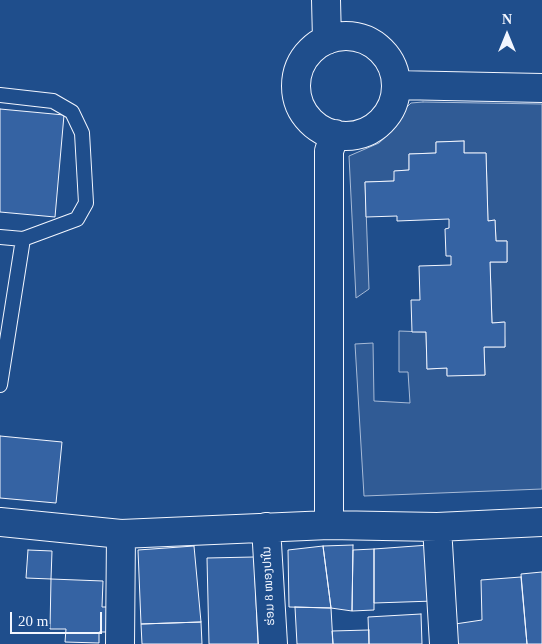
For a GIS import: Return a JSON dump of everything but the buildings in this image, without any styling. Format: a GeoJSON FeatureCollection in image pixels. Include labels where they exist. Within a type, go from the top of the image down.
{"type":"FeatureCollection","features":[{"type":"Feature","properties":{"kind":"street"},"geometry":{"type":"LineString","coordinates":[[326,0],[327,40]]}},
{"type":"Feature","properties":{"kind":"street"},"geometry":{"type":"LineString","coordinates":[[343,36],[359,38],[374,44],[386,55],[394,69],[396,85],[394,101],[387,116],[374,127],[359,134],[343,136],[327,132],[313,123],[302,110],[297,94],[297,78],[302,62],[313,49],[327,40],[343,36]]}},
{"type":"Feature","properties":{"kind":"street"},"geometry":{"type":"LineString","coordinates":[[396,85],[542,88]]}},
{"type":"Feature","properties":{"kind":"street"},"geometry":{"type":"LineString","coordinates":[[329,525],[329,151],[335,134]]}},
{"type":"Feature","properties":{"kind":"street"},"geometry":{"type":"LineString","coordinates":[[0,522],[121,534],[329,525],[437,527],[542,522]]}},
{"type":"Feature","properties":{"kind":"street","name":"ຮ່ອມ 8 ໜອງປາໃນ"},"geometry":{"type":"LineString","coordinates":[[266,527],[273,644]]}},
{"type":"Feature","properties":{"kind":"street"},"geometry":{"type":"LineString","coordinates":[[437,527],[444,644]]}},
{"type":"Feature","properties":{"kind":"street"},"geometry":{"type":"LineString","coordinates":[[120,644],[121,534]]}},
{"type":"Feature","properties":{"kind":"lane"},"geometry":{"type":"LineString","coordinates":[[0,95],[53,101],[72,112],[82,134],[86,203],[77,220],[23,239],[0,237]]}},
{"type":"Feature","properties":{"kind":"lane"},"geometry":{"type":"LineString","coordinates":[[0,385],[23,239]]}},
{"type":"Feature","properties":{"kind":"shaded area"},"geometry":{"type":"Polygon","coordinates":[[[411,103],[542,104],[542,489],[364,496],[355,344],[373,343],[374,401],[410,403],[408,372],[399,372],[399,331],[426,332],[427,369],[447,368],[447,375],[485,375],[484,347],[505,347],[504,322],[492,323],[490,262],[507,262],[507,241],[496,241],[495,220],[488,221],[486,153],[464,153],[464,141],[436,142],[436,153],[409,154],[409,170],[395,171],[394,181],[365,182],[369,289],[356,298],[349,156],[379,143],[392,131],[402,112],[411,103]]]}}]}
